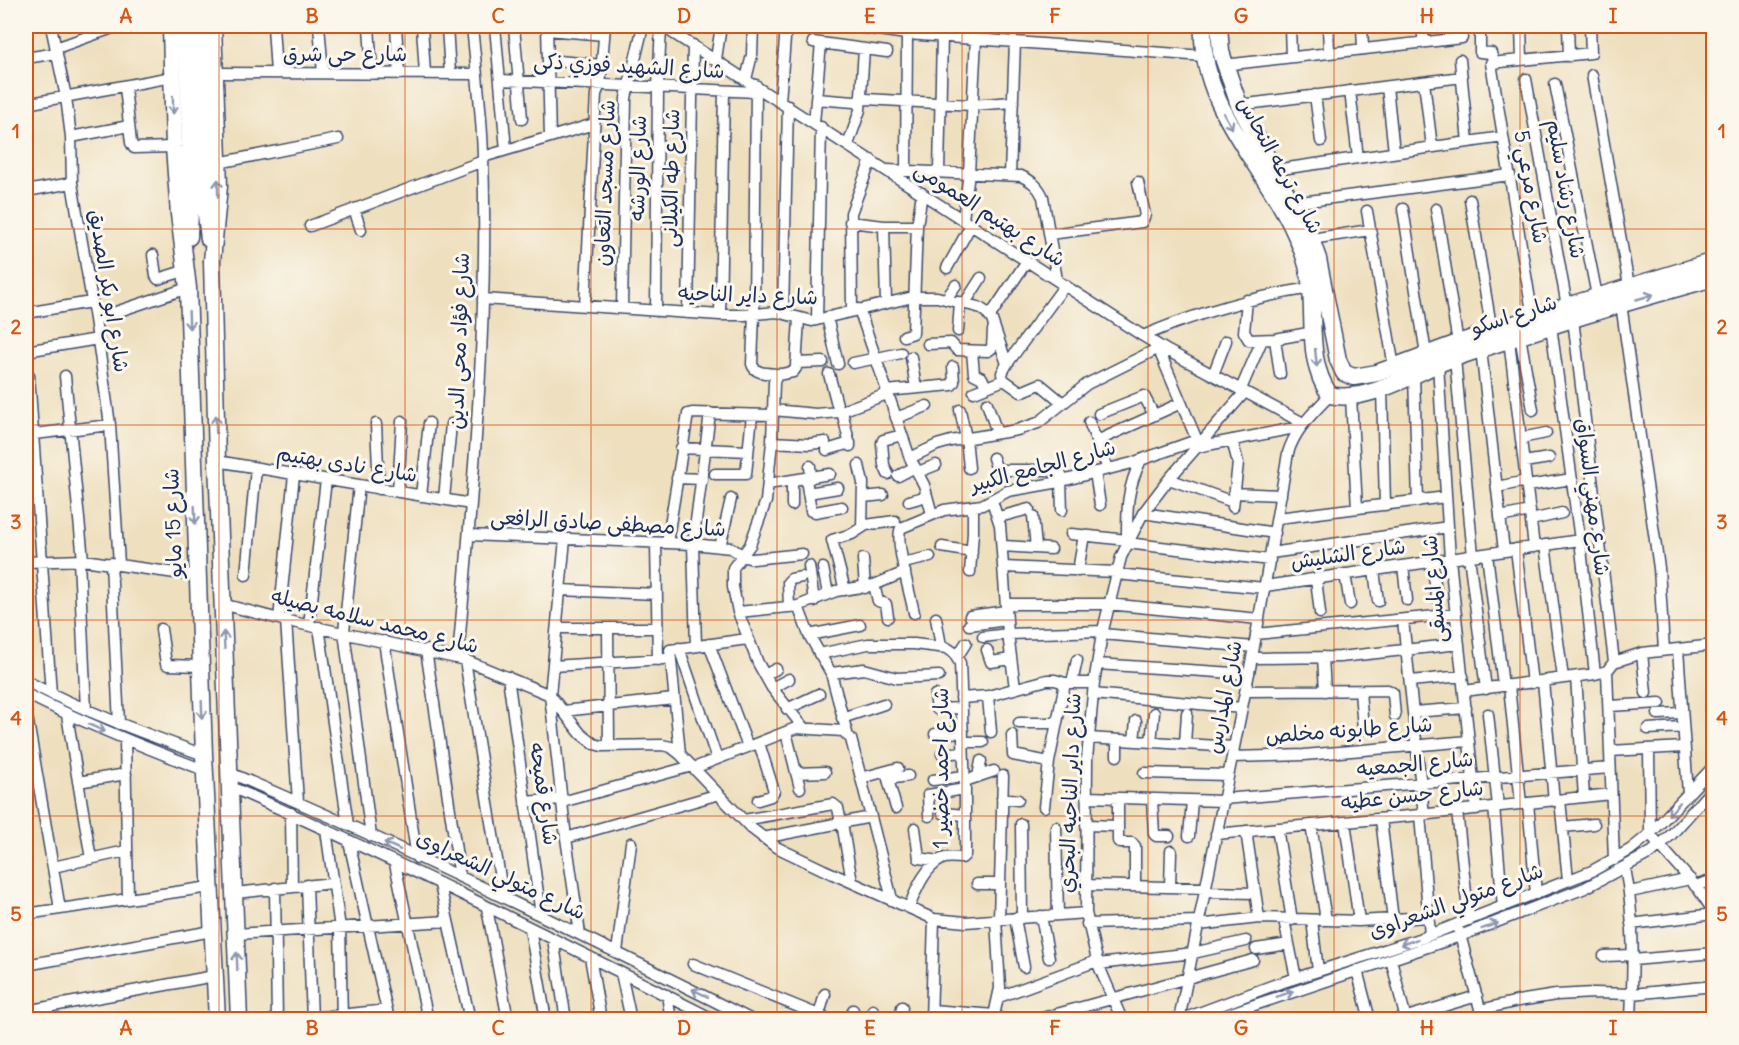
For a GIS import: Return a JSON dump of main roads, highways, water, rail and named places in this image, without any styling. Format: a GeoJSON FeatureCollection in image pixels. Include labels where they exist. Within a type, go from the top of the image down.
{"type":"FeatureCollection","features":[{"type":"Feature","properties":{"kind":"main road","name":"شارع 15 مايو"},"geometry":{"type":"LineString","coordinates":[[171,26],[178,214],[188,288],[196,576],[217,1020]]}},
{"type":"Feature","properties":{"kind":"main road"},"geometry":{"type":"LineString","coordinates":[[186,265],[191,181],[187,26]]}},
{"type":"Feature","properties":{"kind":"main road"},"geometry":{"type":"LineString","coordinates":[[199,26],[205,206],[212,261],[222,604],[239,1020]]}},
{"type":"Feature","properties":{"kind":"main road"},"geometry":{"type":"LineString","coordinates":[[212,261],[218,202],[213,26]]}},
{"type":"Feature","properties":{"kind":"main road","name":"شارع ترعه النحاس"},"geometry":{"type":"LineString","coordinates":[[1203,26],[1204,56],[1216,96],[1226,118],[1281,207],[1300,243],[1311,288],[1318,374],[1330,395]]}},
{"type":"Feature","properties":{"kind":"main road","name":"شارع ترعه النحاس"},"geometry":{"type":"LineString","coordinates":[[1219,26],[1224,65],[1236,97],[1311,239],[1318,259],[1338,360],[1344,373],[1354,377]]}},
{"type":"Feature","properties":{"kind":"main road"},"geometry":{"type":"LineString","coordinates":[[1216,96],[1236,97]]}},
{"type":"Feature","properties":{"kind":"main road","name":"شارع اسكو"},"geometry":{"type":"LineString","coordinates":[[1354,377],[1432,359],[1492,332],[1533,318],[1570,313],[1599,303],[1629,286],[1713,261]]}},
{"type":"Feature","properties":{"kind":"main road","name":"شارع اسكو"},"geometry":{"type":"LineString","coordinates":[[1599,303],[1621,304],[1713,278]]}},
{"type":"Feature","properties":{"kind":"main road","name":"شارع اسكو"},"geometry":{"type":"LineString","coordinates":[[1456,350],[1481,349],[1551,326],[1570,313]]}},
{"type":"Feature","properties":{"kind":"main road","name":"شارع اسكو"},"geometry":{"type":"LineString","coordinates":[[1330,395],[1340,398],[1351,397],[1382,388],[1414,375],[1432,359]]}}]}
